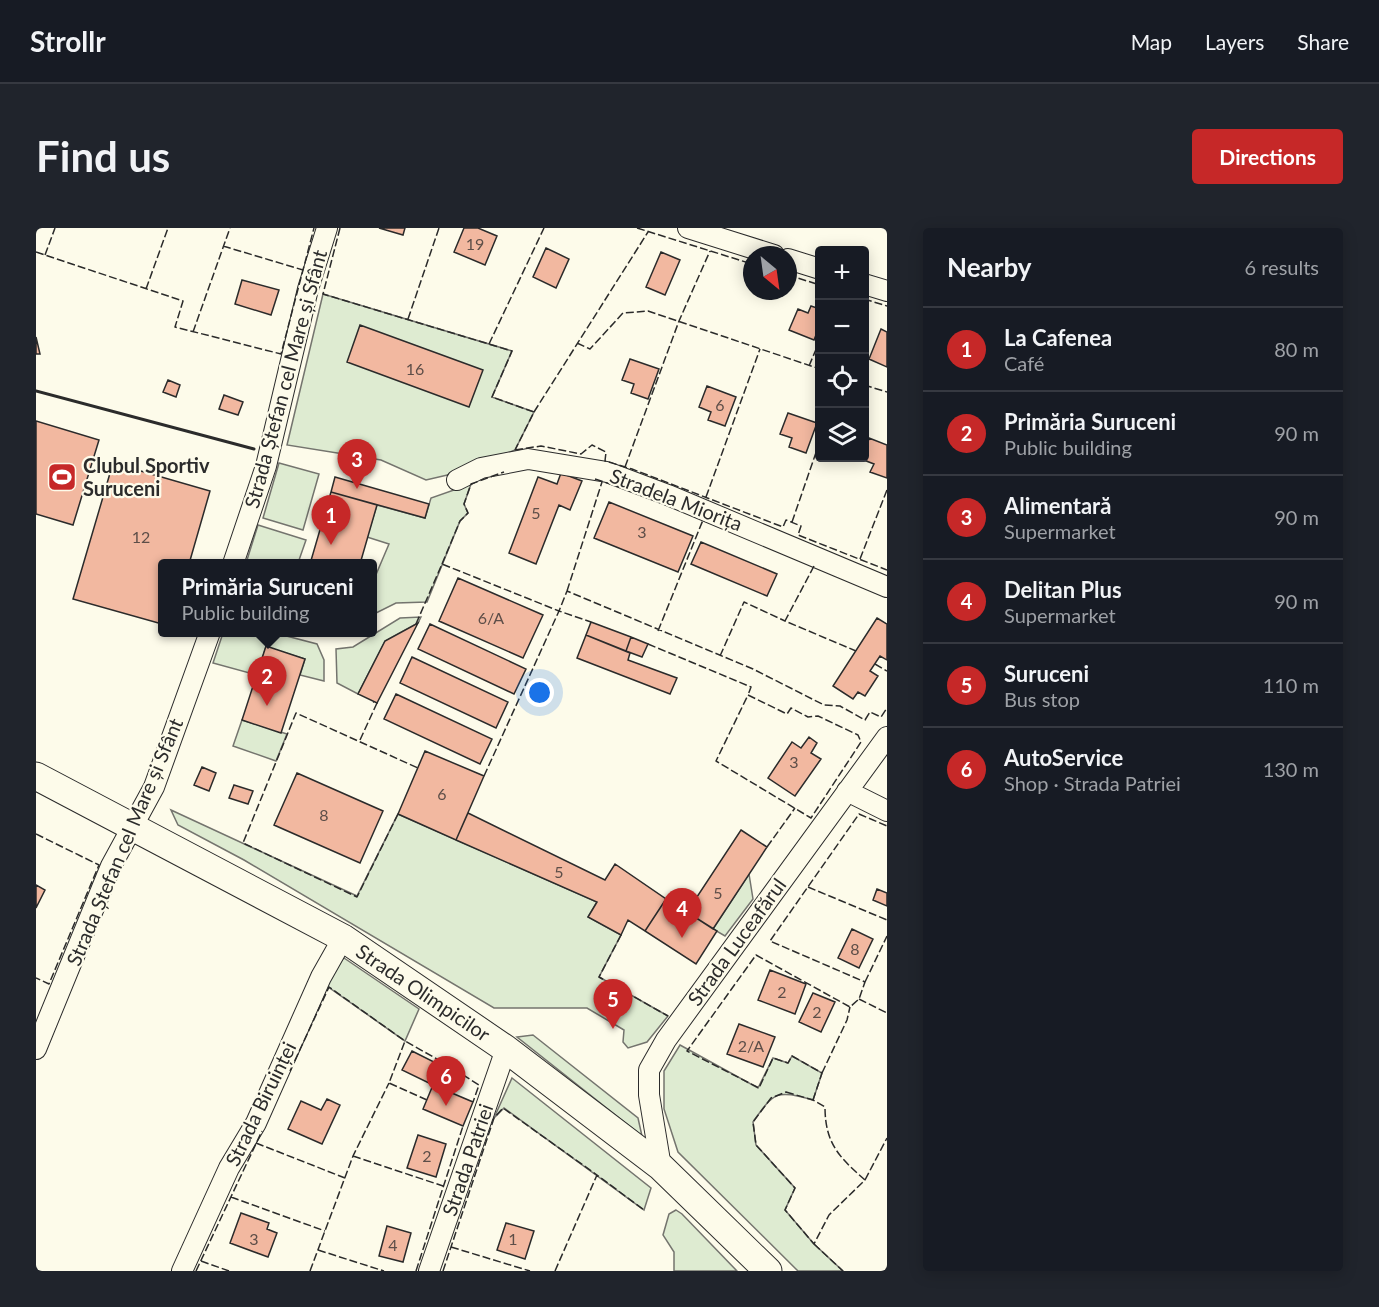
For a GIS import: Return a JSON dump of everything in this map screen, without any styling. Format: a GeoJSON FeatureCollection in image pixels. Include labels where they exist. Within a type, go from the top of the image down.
{"type":"FeatureCollection","features":[{"type":"Feature","properties":{"kind":"main road","name":"Strada Olimpicilor"},"geometry":{"type":"LineString","coordinates":[[36,776],[343,938],[506,1049],[661,1167],[768,1271]]}},
{"type":"Feature","properties":{"kind":"street","name":"Strada Ștefan cel Mare și Sfânt"},"geometry":{"type":"LineString","coordinates":[[235,559],[266,466],[308,289],[327,228]]}},
{"type":"Feature","properties":{"kind":"street"},"geometry":{"type":"LineString","coordinates":[[688,228],[745,246]]}},
{"type":"Feature","properties":{"kind":"street"},"geometry":{"type":"LineString","coordinates":[[797,262],[815,268]]}},
{"type":"Feature","properties":{"kind":"street"},"geometry":{"type":"LineString","coordinates":[[869,286],[887,291]]}},
{"type":"Feature","properties":{"kind":"street","name":"Stradela Miorița"},"geometry":{"type":"LineString","coordinates":[[457,480],[481,468],[528,459],[607,472],[668,495],[887,587]]}},
{"type":"Feature","properties":{"kind":"street","name":"Strada Ștefan cel Mare și Sfânt"},"geometry":{"type":"LineString","coordinates":[[36,1049],[111,866],[154,787],[209,637]]}},
{"type":"Feature","properties":{"kind":"street","name":"Strada Luceafărul"},"geometry":{"type":"LineString","coordinates":[[661,1167],[649,1095],[649,1070],[666,1040],[887,736]]}},
{"type":"Feature","properties":{"kind":"street"},"geometry":{"type":"LineString","coordinates":[[847,791],[887,811]]}},
{"type":"Feature","properties":{"kind":"street","name":"Strada Biruinței"},"geometry":{"type":"LineString","coordinates":[[182,1271],[229,1168],[256,1123],[321,977],[343,938]]}},
{"type":"Feature","properties":{"kind":"street","name":"Strada Patriei"},"geometry":{"type":"LineString","coordinates":[[429,1271],[506,1049]]}},
{"type":"Feature","properties":{"kind":"green space"},"geometry":{"type":"Polygon","coordinates":[[[323,294],[512,351],[492,397],[534,412],[515,450],[456,473],[426,480],[381,460],[287,445],[323,294]]]}},
{"type":"Feature","properties":{"kind":"green space"},"geometry":{"type":"Polygon","coordinates":[[[279,463],[319,474],[303,530],[263,518],[279,463]]]}},
{"type":"Feature","properties":{"kind":"green space"},"geometry":{"type":"Polygon","coordinates":[[[471,484],[464,504],[468,513],[460,521],[427,602],[396,603],[377,612],[377,572],[389,544],[367,537],[377,505],[425,518],[431,498],[471,484]]]}},
{"type":"Feature","properties":{"kind":"green space"},"geometry":{"type":"Polygon","coordinates":[[[258,525],[306,540],[299,559],[247,559],[258,525]]]}},
{"type":"Feature","properties":{"kind":"green space"},"geometry":{"type":"Polygon","coordinates":[[[421,617],[418,623],[385,641],[358,694],[337,683],[336,649],[353,647],[369,637],[377,637],[377,632],[400,618],[421,617]]]}},
{"type":"Feature","properties":{"kind":"green space"},"geometry":{"type":"Polygon","coordinates":[[[222,637],[290,637],[317,644],[324,660],[324,681],[300,675],[305,659],[266,647],[257,675],[213,663],[222,637]]]}},
{"type":"Feature","properties":{"kind":"green space"},"geometry":{"type":"Polygon","coordinates":[[[242,720],[287,734],[276,761],[233,746],[242,720]]]}},
{"type":"Feature","properties":{"kind":"green space"},"geometry":{"type":"Polygon","coordinates":[[[171,810],[357,896],[398,814],[597,902],[588,917],[621,935],[599,977],[668,1016],[647,1042],[628,1048],[623,1042],[624,1030],[587,1008],[494,1008],[244,860],[178,825],[171,810]]]}},
{"type":"Feature","properties":{"kind":"green space"},"geometry":{"type":"Polygon","coordinates":[[[749,874],[753,899],[725,936],[713,929],[749,874]]]}},
{"type":"Feature","properties":{"kind":"green space"},"geometry":{"type":"Polygon","coordinates":[[[344,958],[419,1009],[405,1041],[324,984],[336,963],[344,958]]]}},
{"type":"Feature","properties":{"kind":"green space"},"geometry":{"type":"Polygon","coordinates":[[[533,1035],[638,1118],[642,1136],[517,1037],[533,1035]]]}},
{"type":"Feature","properties":{"kind":"green space"},"geometry":{"type":"Polygon","coordinates":[[[680,1045],[758,1088],[773,1058],[788,1063],[792,1056],[822,1073],[813,1100],[784,1094],[777,1096],[766,1104],[753,1122],[756,1145],[795,1188],[785,1210],[814,1244],[843,1271],[798,1271],[678,1152],[664,1109],[664,1071],[680,1045]]]}},
{"type":"Feature","properties":{"kind":"green space"},"geometry":{"type":"Polygon","coordinates":[[[512,1078],[651,1188],[644,1210],[504,1108],[494,1118],[512,1078]]]}},
{"type":"Feature","properties":{"kind":"green space"},"geometry":{"type":"Polygon","coordinates":[[[676,1210],[737,1271],[674,1271],[674,1252],[663,1235],[669,1214],[676,1210]]]}},
{"type":"Feature","properties":{"kind":"building"},"geometry":{"type":"Polygon","coordinates":[[[379,228],[405,228],[403,235],[379,228]]]}},
{"type":"Feature","properties":{"kind":"building"},"geometry":{"type":"Polygon","coordinates":[[[464,228],[478,228],[497,236],[485,265],[454,252],[464,228]]]}},
{"type":"Feature","properties":{"kind":"building"},"geometry":{"type":"Polygon","coordinates":[[[546,248],[569,259],[556,288],[533,277],[546,248]]]}},
{"type":"Feature","properties":{"kind":"building"},"geometry":{"type":"Polygon","coordinates":[[[661,252],[680,260],[665,295],[646,287],[661,252]]]}},
{"type":"Feature","properties":{"kind":"building"},"geometry":{"type":"Polygon","coordinates":[[[242,280],[279,290],[271,315],[235,304],[242,280]]]}},
{"type":"Feature","properties":{"kind":"building"},"geometry":{"type":"Polygon","coordinates":[[[811,306],[815,307],[814,340],[789,330],[798,309],[808,313],[811,306]]]}},
{"type":"Feature","properties":{"kind":"building"},"geometry":{"type":"Polygon","coordinates":[[[360,325],[483,370],[469,407],[347,362],[360,325]]]}},
{"type":"Feature","properties":{"kind":"building"},"geometry":{"type":"Polygon","coordinates":[[[881,329],[887,332],[887,367],[869,359],[881,329]]]}},
{"type":"Feature","properties":{"kind":"building"},"geometry":{"type":"Polygon","coordinates":[[[36,337],[40,354],[36,354],[36,337]]]}},
{"type":"Feature","properties":{"kind":"building"},"geometry":{"type":"Polygon","coordinates":[[[630,359],[659,369],[648,399],[631,393],[634,384],[622,380],[630,359]]]}},
{"type":"Feature","properties":{"kind":"building"},"geometry":{"type":"Polygon","coordinates":[[[168,380],[180,385],[176,397],[163,392],[168,380]]]}},
{"type":"Feature","properties":{"kind":"building"},"geometry":{"type":"Polygon","coordinates":[[[707,386],[736,397],[725,426],[708,420],[711,412],[699,407],[707,386]]]}},
{"type":"Feature","properties":{"kind":"building"},"geometry":{"type":"Polygon","coordinates":[[[224,395],[243,402],[238,415],[219,409],[224,395]]]}},
{"type":"Feature","properties":{"kind":"building"},"geometry":{"type":"Polygon","coordinates":[[[788,413],[815,422],[806,453],[789,447],[792,438],[780,434],[788,413]]]}},
{"type":"Feature","properties":{"kind":"building","name":"Clubul Sportiv Suruceni"},"geometry":{"type":"Polygon","coordinates":[[[36,421],[99,440],[73,525],[36,514],[36,421]]]}},
{"type":"Feature","properties":{"kind":"building"},"geometry":{"type":"Polygon","coordinates":[[[869,438],[887,445],[887,478],[870,472],[874,464],[869,462],[869,438]]]}},
{"type":"Feature","properties":{"kind":"building"},"geometry":{"type":"Polygon","coordinates":[[[113,463],[210,491],[190,559],[158,559],[158,623],[73,599],[113,463]]]}},
{"type":"Feature","properties":{"kind":"building"},"geometry":{"type":"Polygon","coordinates":[[[561,473],[582,481],[570,510],[559,505],[536,564],[509,553],[538,477],[557,484],[561,473]]]}},
{"type":"Feature","properties":{"kind":"building"},"geometry":{"type":"Polygon","coordinates":[[[335,477],[429,504],[425,518],[331,492],[335,477]]]}},
{"type":"Feature","properties":{"kind":"building"},"geometry":{"type":"Polygon","coordinates":[[[331,492],[377,505],[361,559],[311,559],[331,492]]]}},
{"type":"Feature","properties":{"kind":"building"},"geometry":{"type":"Polygon","coordinates":[[[609,502],[693,536],[678,572],[594,538],[609,502]]]}},
{"type":"Feature","properties":{"kind":"building"},"geometry":{"type":"Polygon","coordinates":[[[701,542],[777,574],[767,596],[691,564],[701,542]]]}},
{"type":"Feature","properties":{"kind":"building"},"geometry":{"type":"Polygon","coordinates":[[[458,578],[543,615],[523,658],[439,621],[458,578]]]}},
{"type":"Feature","properties":{"kind":"building"},"geometry":{"type":"Polygon","coordinates":[[[877,618],[887,624],[887,660],[880,656],[870,671],[878,676],[865,696],[858,692],[853,699],[833,686],[877,618]]]}},
{"type":"Feature","properties":{"kind":"building"},"geometry":{"type":"Polygon","coordinates":[[[591,622],[631,637],[626,651],[586,635],[591,622]]]}},
{"type":"Feature","properties":{"kind":"building"},"geometry":{"type":"Polygon","coordinates":[[[418,623],[377,703],[358,694],[385,641],[418,623]]]}},
{"type":"Feature","properties":{"kind":"building"},"geometry":{"type":"Polygon","coordinates":[[[430,624],[526,669],[514,694],[418,649],[430,624]]]}},
{"type":"Feature","properties":{"kind":"building"},"geometry":{"type":"Polygon","coordinates":[[[586,635],[630,653],[628,660],[677,678],[670,694],[577,658],[586,635]]]}},
{"type":"Feature","properties":{"kind":"building"},"geometry":{"type":"Polygon","coordinates":[[[631,637],[648,644],[642,657],[626,651],[631,637]]]}},
{"type":"Feature","properties":{"kind":"building"},"geometry":{"type":"Polygon","coordinates":[[[266,646],[305,659],[281,733],[242,720],[266,646]]]}},
{"type":"Feature","properties":{"kind":"building"},"geometry":{"type":"Polygon","coordinates":[[[412,657],[508,702],[496,728],[400,683],[412,657]]]}},
{"type":"Feature","properties":{"kind":"building"},"geometry":{"type":"Polygon","coordinates":[[[396,694],[492,739],[480,764],[384,719],[396,694]]]}},
{"type":"Feature","properties":{"kind":"building"},"geometry":{"type":"Polygon","coordinates":[[[809,737],[817,743],[811,753],[821,759],[795,796],[768,778],[792,742],[801,748],[809,737]]]}},
{"type":"Feature","properties":{"kind":"building"},"geometry":{"type":"Polygon","coordinates":[[[425,751],[484,776],[456,840],[398,814],[425,751]]]}},
{"type":"Feature","properties":{"kind":"building"},"geometry":{"type":"Polygon","coordinates":[[[202,767],[216,773],[209,791],[194,785],[202,767]]]}},
{"type":"Feature","properties":{"kind":"building"},"geometry":{"type":"Polygon","coordinates":[[[297,773],[383,811],[360,863],[274,825],[297,773]]]}},
{"type":"Feature","properties":{"kind":"building"},"geometry":{"type":"Polygon","coordinates":[[[234,785],[253,791],[248,804],[229,798],[234,785]]]}},
{"type":"Feature","properties":{"kind":"building"},"geometry":{"type":"Polygon","coordinates":[[[468,813],[605,880],[615,864],[666,899],[645,931],[628,920],[621,935],[588,917],[597,902],[456,840],[468,813]]]}},
{"type":"Feature","properties":{"kind":"building"},"geometry":{"type":"Polygon","coordinates":[[[741,830],[767,847],[713,929],[687,912],[741,830]]]}},
{"type":"Feature","properties":{"kind":"building"},"geometry":{"type":"Polygon","coordinates":[[[36,885],[45,890],[36,908],[36,885]]]}},
{"type":"Feature","properties":{"kind":"building"},"geometry":{"type":"Polygon","coordinates":[[[877,889],[887,893],[887,906],[873,900],[877,889]]]}},
{"type":"Feature","properties":{"kind":"building"},"geometry":{"type":"Polygon","coordinates":[[[666,899],[717,931],[696,964],[645,931],[666,899]]]}},
{"type":"Feature","properties":{"kind":"building"},"geometry":{"type":"Polygon","coordinates":[[[852,929],[873,939],[859,968],[838,958],[852,929]]]}},
{"type":"Feature","properties":{"kind":"building"},"geometry":{"type":"Polygon","coordinates":[[[770,970],[806,984],[795,1014],[758,1000],[770,970]]]}},
{"type":"Feature","properties":{"kind":"building"},"geometry":{"type":"Polygon","coordinates":[[[813,993],[835,1002],[821,1032],[799,1022],[813,993]]]}},
{"type":"Feature","properties":{"kind":"building"},"geometry":{"type":"Polygon","coordinates":[[[739,1024],[775,1037],[763,1067],[727,1054],[739,1024]]]}},
{"type":"Feature","properties":{"kind":"building"},"geometry":{"type":"Polygon","coordinates":[[[412,1051],[442,1066],[433,1085],[402,1070],[412,1051]]]}},
{"type":"Feature","properties":{"kind":"building"},"geometry":{"type":"Polygon","coordinates":[[[433,1085],[473,1102],[463,1126],[423,1109],[433,1085]]]}},
{"type":"Feature","properties":{"kind":"building"},"geometry":{"type":"Polygon","coordinates":[[[327,1099],[340,1105],[322,1144],[288,1129],[301,1101],[321,1110],[327,1099]]]}},
{"type":"Feature","properties":{"kind":"building"},"geometry":{"type":"Polygon","coordinates":[[[418,1135],[446,1144],[436,1177],[407,1168],[418,1135]]]}},
{"type":"Feature","properties":{"kind":"building"},"geometry":{"type":"Polygon","coordinates":[[[241,1213],[269,1223],[267,1229],[277,1233],[268,1257],[230,1243],[241,1213]]]}},
{"type":"Feature","properties":{"kind":"building"},"geometry":{"type":"Polygon","coordinates":[[[506,1223],[534,1231],[525,1259],[497,1250],[506,1223]]]}},
{"type":"Feature","properties":{"kind":"building"},"geometry":{"type":"Polygon","coordinates":[[[387,1226],[411,1233],[403,1262],[379,1256],[387,1226]]]}},
{"type":"Feature","properties":{"kind":"fence"},"geometry":{"type":"LineString","coordinates":[[45,255],[55,228]]}},
{"type":"Feature","properties":{"kind":"fence"},"geometry":{"type":"LineString","coordinates":[[146,289],[168,228]]}},
{"type":"Feature","properties":{"kind":"fence"},"geometry":{"type":"LineString","coordinates":[[193,332],[230,228]]}},
{"type":"Feature","properties":{"kind":"fence"},"geometry":{"type":"LineString","coordinates":[[36,252],[183,301],[175,327],[281,354],[314,228]]}},
{"type":"Feature","properties":{"kind":"fence"},"geometry":{"type":"LineString","coordinates":[[340,228],[323,294],[512,351],[492,397],[534,412],[515,450]]}},
{"type":"Feature","properties":{"kind":"fence"},"geometry":{"type":"LineString","coordinates":[[408,319],[439,228]]}},
{"type":"Feature","properties":{"kind":"fence"},"geometry":{"type":"LineString","coordinates":[[489,344],[544,228]]}},
{"type":"Feature","properties":{"kind":"fence"},"geometry":{"type":"LineString","coordinates":[[637,228],[743,261]]}},
{"type":"Feature","properties":{"kind":"fence"},"geometry":{"type":"LineString","coordinates":[[534,412],[648,232]]}},
{"type":"Feature","properties":{"kind":"fence"},"geometry":{"type":"LineString","coordinates":[[223,246],[303,270]]}},
{"type":"Feature","properties":{"kind":"fence"},"geometry":{"type":"LineString","coordinates":[[625,467],[679,321],[710,251]]}},
{"type":"Feature","properties":{"kind":"fence"},"geometry":{"type":"LineString","coordinates":[[797,278],[815,283]]}},
{"type":"Feature","properties":{"kind":"fence"},"geometry":{"type":"LineString","coordinates":[[867,300],[887,306]]}},
{"type":"Feature","properties":{"kind":"fence"},"geometry":{"type":"LineString","coordinates":[[577,343],[590,349],[623,313],[648,311],[815,367]]}},
{"type":"Feature","properties":{"kind":"fence"},"geometry":{"type":"LineString","coordinates":[[706,497],[760,349]]}},
{"type":"Feature","properties":{"kind":"fence"},"geometry":{"type":"LineString","coordinates":[[809,366],[815,352]]}},
{"type":"Feature","properties":{"kind":"fence"},"geometry":{"type":"LineString","coordinates":[[869,387],[887,392]]}},
{"type":"Feature","properties":{"kind":"fence"},"geometry":{"type":"LineString","coordinates":[[515,450],[541,446],[581,454],[592,445],[606,452],[605,461],[632,469],[783,527],[786,520],[801,526],[798,535],[887,570]]}},
{"type":"Feature","properties":{"kind":"fence"},"geometry":{"type":"LineString","coordinates":[[792,522],[815,455]]}},
{"type":"Feature","properties":{"kind":"fence"},"geometry":{"type":"LineString","coordinates":[[442,564],[460,521],[468,513],[464,504],[471,484],[504,472]]}},
{"type":"Feature","properties":{"kind":"fence"},"geometry":{"type":"LineString","coordinates":[[595,479],[626,489]]}},
{"type":"Feature","properties":{"kind":"fence"},"geometry":{"type":"LineString","coordinates":[[567,591],[602,482]]}},
{"type":"Feature","properties":{"kind":"fence"},"geometry":{"type":"LineString","coordinates":[[860,559],[887,490]]}},
{"type":"Feature","properties":{"kind":"fence"},"geometry":{"type":"LineString","coordinates":[[657,501],[677,509]]}},
{"type":"Feature","properties":{"kind":"fence"},"geometry":{"type":"LineString","coordinates":[[658,631],[703,520]]}},
{"type":"Feature","properties":{"kind":"fence"},"geometry":{"type":"LineString","coordinates":[[416,624],[442,564],[559,611],[567,591],[753,669],[824,705],[840,706],[865,720],[870,712],[881,717],[887,708]]}},
{"type":"Feature","properties":{"kind":"fence"},"geometry":{"type":"LineString","coordinates":[[814,566],[785,621],[856,651]]}},
{"type":"Feature","properties":{"kind":"fence"},"geometry":{"type":"LineString","coordinates":[[720,656],[744,602],[785,621]]}},
{"type":"Feature","properties":{"kind":"fence"},"geometry":{"type":"LineString","coordinates":[[484,776],[559,611],[591,622]]}},
{"type":"Feature","properties":{"kind":"fence"},"geometry":{"type":"LineString","coordinates":[[648,644],[751,687],[748,695]]}},
{"type":"Feature","properties":{"kind":"fence"},"geometry":{"type":"LineString","coordinates":[[875,664],[887,671]]}},
{"type":"Feature","properties":{"kind":"fence"},"geometry":{"type":"LineString","coordinates":[[748,695],[787,714],[791,708],[808,717],[818,716],[858,735],[861,742],[811,818],[716,761],[748,695]]}},
{"type":"Feature","properties":{"kind":"fence"},"geometry":{"type":"LineString","coordinates":[[360,740],[377,703],[373,702]]}},
{"type":"Feature","properties":{"kind":"fence"},"geometry":{"type":"LineString","coordinates":[[398,814],[357,897],[243,843],[296,713],[418,768]]}},
{"type":"Feature","properties":{"kind":"fence"},"geometry":{"type":"LineString","coordinates":[[767,847],[795,808]]}},
{"type":"Feature","properties":{"kind":"fence"},"geometry":{"type":"LineString","coordinates":[[813,1100],[822,1073],[792,1056],[788,1063],[773,1058],[759,1088],[687,1051],[756,955],[850,1007],[859,999],[865,982],[770,941],[859,814],[887,826]]}},
{"type":"Feature","properties":{"kind":"fence"},"geometry":{"type":"LineString","coordinates":[[36,834],[99,865],[49,984],[36,978]]}},
{"type":"Feature","properties":{"kind":"fence"},"geometry":{"type":"LineString","coordinates":[[808,887],[887,920]]}},
{"type":"Feature","properties":{"kind":"fence"},"geometry":{"type":"LineString","coordinates":[[621,935],[599,977],[668,1016]]}},
{"type":"Feature","properties":{"kind":"fence"},"geometry":{"type":"LineString","coordinates":[[865,982],[887,936]]}},
{"type":"Feature","properties":{"kind":"fence"},"geometry":{"type":"LineString","coordinates":[[290,1071],[329,987],[405,1041]]}},
{"type":"Feature","properties":{"kind":"fence"},"geometry":{"type":"LineString","coordinates":[[859,999],[887,1013]]}},
{"type":"Feature","properties":{"kind":"fence"},"geometry":{"type":"LineString","coordinates":[[822,1073],[847,1020],[850,1007]]}},
{"type":"Feature","properties":{"kind":"fence"},"geometry":{"type":"LineString","coordinates":[[427,1100],[389,1083],[405,1041],[444,1063],[442,1066]]}},
{"type":"Feature","properties":{"kind":"fence"},"geometry":{"type":"LineString","coordinates":[[444,1063],[479,1085],[473,1102]]}},
{"type":"Feature","properties":{"kind":"fence"},"geometry":{"type":"LineString","coordinates":[[310,1271],[353,1156],[389,1083]]}},
{"type":"Feature","properties":{"kind":"fence"},"geometry":{"type":"LineString","coordinates":[[786,1092],[813,1100],[825,1107],[831,1141],[841,1157],[865,1180],[829,1215],[814,1244],[785,1210],[795,1188],[756,1145],[753,1122],[771,1098],[786,1092]]}},
{"type":"Feature","properties":{"kind":"fence"},"geometry":{"type":"LineString","coordinates":[[443,1271],[494,1118],[503,1108],[597,1175]]}},
{"type":"Feature","properties":{"kind":"fence"},"geometry":{"type":"LineString","coordinates":[[416,1271],[463,1126]]}},
{"type":"Feature","properties":{"kind":"fence"},"geometry":{"type":"LineString","coordinates":[[196,1271],[262,1131]]}},
{"type":"Feature","properties":{"kind":"fence"},"geometry":{"type":"LineString","coordinates":[[865,1180],[887,1138]]}},
{"type":"Feature","properties":{"kind":"fence"},"geometry":{"type":"LineString","coordinates":[[256,1143],[345,1178]]}},
{"type":"Feature","properties":{"kind":"fence"},"geometry":{"type":"LineString","coordinates":[[353,1156],[443,1186]]}},
{"type":"Feature","properties":{"kind":"fence"},"geometry":{"type":"LineString","coordinates":[[555,1271],[597,1175],[644,1210]]}},
{"type":"Feature","properties":{"kind":"fence"},"geometry":{"type":"LineString","coordinates":[[231,1197],[325,1231]]}},
{"type":"Feature","properties":{"kind":"fence"},"geometry":{"type":"LineString","coordinates":[[814,1244],[843,1271]]}},
{"type":"Feature","properties":{"kind":"fence"},"geometry":{"type":"LineString","coordinates":[[451,1247],[530,1271]]}},
{"type":"Feature","properties":{"kind":"fence"},"geometry":{"type":"LineString","coordinates":[[318,1250],[384,1271]]}},
{"type":"Feature","properties":{"kind":"fence"},"geometry":{"type":"LineString","coordinates":[[201,1261],[229,1271]]}},
{"type":"Feature","properties":{"kind":"wall"},"geometry":{"type":"LineString","coordinates":[[36,391],[254,449]]}},
{"type":"Feature","properties":{"kind":"place","name":"Clubul Sportiv Suruceni"},"geometry":{"type":"Point","coordinates":[62,477]}},
{"type":"Feature","properties":{"kind":"place","name":"Alimentară"},"geometry":{"type":"Point","coordinates":[357,489]}},
{"type":"Feature","properties":{"kind":"place","name":"La Cafenea"},"geometry":{"type":"Point","coordinates":[331,545]}},
{"type":"Feature","properties":{"kind":"place","name":"Primăria Suruceni"},"geometry":{"type":"Point","coordinates":[267,706]}},
{"type":"Feature","properties":{"kind":"place","name":"Delitan Plus"},"geometry":{"type":"Point","coordinates":[682,938]}},
{"type":"Feature","properties":{"kind":"place","name":"Suruceni"},"geometry":{"type":"Point","coordinates":[613,1029]}},
{"type":"Feature","properties":{"kind":"place","name":"AutoService"},"geometry":{"type":"Point","coordinates":[446,1106]}}]}
